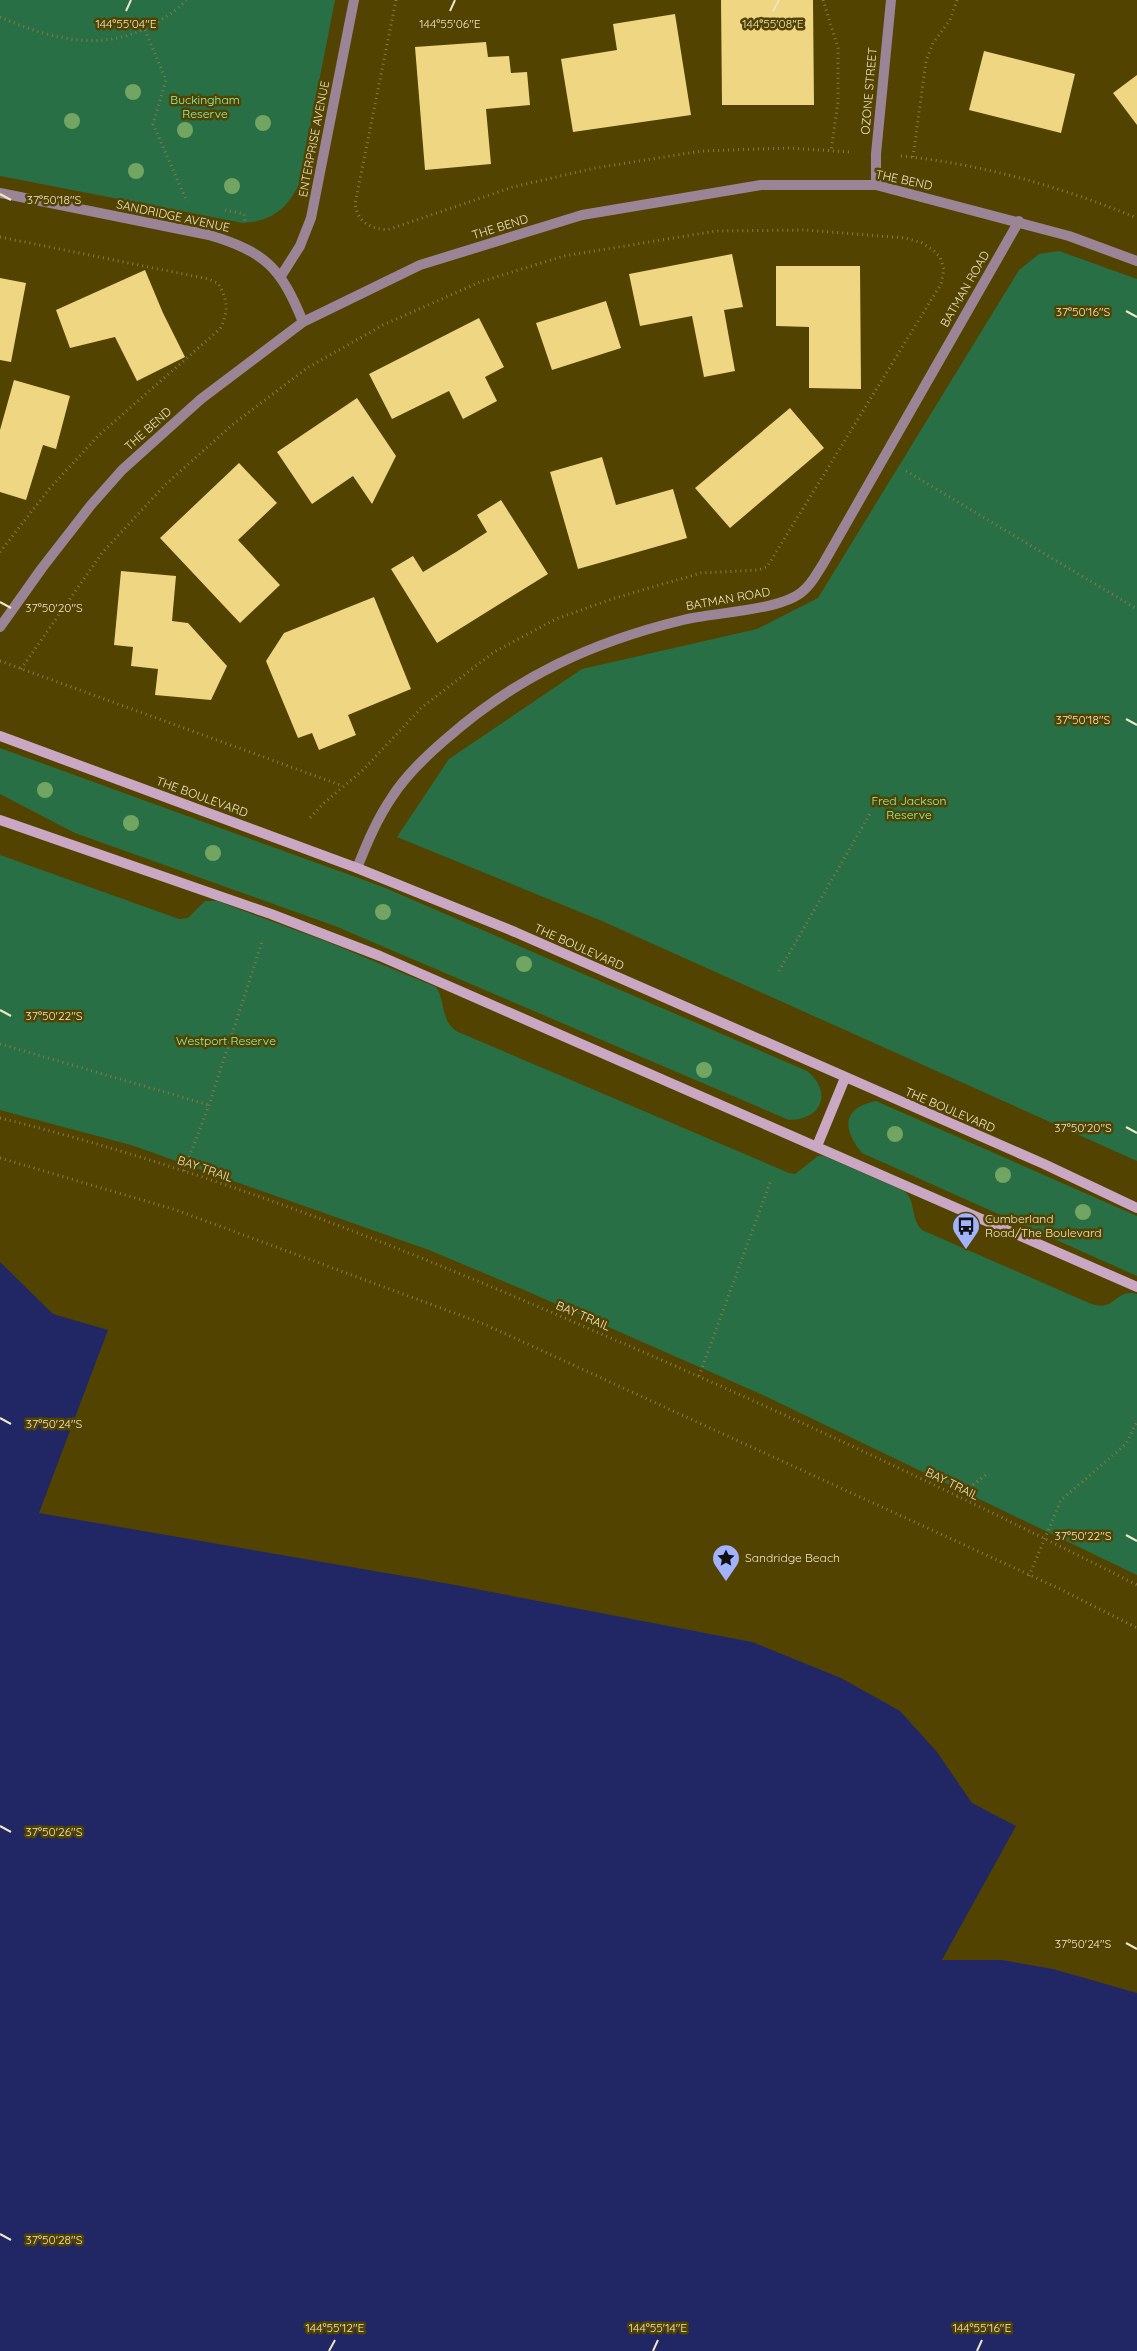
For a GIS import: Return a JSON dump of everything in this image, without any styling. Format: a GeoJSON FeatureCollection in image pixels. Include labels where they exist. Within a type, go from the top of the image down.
{"type":"FeatureCollection","features":[{"type":"Feature","properties":{"kind":"street","name":"ENTERPRISE AVENUE"},"geometry":{"type":"LineString","coordinates":[[281,276],[300,246],[311,218],[354,0]]}},
{"type":"Feature","properties":{"kind":"street","name":"OZONE STREET"},"geometry":{"type":"LineString","coordinates":[[876,185],[876,154],[891,0]]}},
{"type":"Feature","properties":{"kind":"street","name":"THE BEND"},"geometry":{"type":"LineString","coordinates":[[0,627],[63,540],[122,470],[200,399],[303,322],[420,265],[582,215],[761,185],[876,185],[1019,221],[1069,236],[1137,261]]}},
{"type":"Feature","properties":{"kind":"street","name":"SANDRIDGE AVENUE"},"geometry":{"type":"LineString","coordinates":[[0,193],[210,235],[231,242],[265,260],[281,276],[292,294],[303,322]]}},
{"type":"Feature","properties":{"kind":"street","name":"BATMAN ROAD"},"geometry":{"type":"LineString","coordinates":[[358,868],[374,826],[393,795],[410,774],[454,731],[518,685],[550,666],[621,636],[706,614],[774,604],[802,592],[823,564],[1019,221]]}},
{"type":"Feature","properties":{"kind":"street","name":"THE BOULEVARD"},"geometry":{"type":"LineString","coordinates":[[0,736],[358,868],[515,932],[1044,1164],[1137,1208]]}},
{"type":"Feature","properties":{"kind":"street"},"geometry":{"type":"LineString","coordinates":[[0,820],[271,914],[380,956],[1137,1287]]}},
{"type":"Feature","properties":{"kind":"street"},"geometry":{"type":"LineString","coordinates":[[817,1146],[846,1078]]}},
{"type":"Feature","properties":{"kind":"path"},"geometry":{"type":"LineString","coordinates":[[0,16],[35,32],[58,38],[99,41],[121,38],[145,30],[169,15],[186,0]]}},
{"type":"Feature","properties":{"kind":"path"},"geometry":{"type":"LineString","coordinates":[[396,0],[355,204],[356,213],[363,222],[374,228],[387,230],[513,187],[595,168],[702,151],[789,148],[913,157],[1035,182],[1137,218]]}},
{"type":"Feature","properties":{"kind":"path"},"geometry":{"type":"LineString","coordinates":[[823,0],[838,48],[838,102],[831,151]]}},
{"type":"Feature","properties":{"kind":"path"},"geometry":{"type":"LineString","coordinates":[[913,157],[926,61],[933,43],[950,20],[957,0]]}},
{"type":"Feature","properties":{"kind":"path"},"geometry":{"type":"LineString","coordinates":[[145,30],[166,80],[153,124],[185,202]]}},
{"type":"Feature","properties":{"kind":"path"},"geometry":{"type":"LineString","coordinates":[[21,670],[102,553],[165,485],[232,425],[307,368],[383,325],[480,282],[564,256],[716,231],[806,230],[905,238],[922,243],[940,257],[944,269],[941,284],[767,567],[758,570],[701,573],[615,598],[556,619],[494,652],[421,708],[363,770],[343,786],[308,820]]}},
{"type":"Feature","properties":{"kind":"path"},"geometry":{"type":"LineString","coordinates":[[0,237],[208,278],[218,283],[228,304],[227,315],[220,329],[99,435],[50,488],[0,552]]}},
{"type":"Feature","properties":{"kind":"path"},"geometry":{"type":"LineString","coordinates":[[884,458],[1137,609]]}},
{"type":"Feature","properties":{"kind":"path"},"geometry":{"type":"LineString","coordinates":[[0,661],[343,786]]}},
{"type":"Feature","properties":{"kind":"path"},"geometry":{"type":"LineString","coordinates":[[779,971],[871,812]]}},
{"type":"Feature","properties":{"kind":"path"},"geometry":{"type":"LineString","coordinates":[[184,1171],[209,1105],[262,942]]}},
{"type":"Feature","properties":{"kind":"path"},"geometry":{"type":"LineString","coordinates":[[0,1044],[209,1105]]}},
{"type":"Feature","properties":{"kind":"path","name":"BAY TRAIL"},"geometry":{"type":"LineString","coordinates":[[0,1118],[99,1143],[184,1171],[398,1248],[699,1376],[1044,1538],[1137,1585]]}},
{"type":"Feature","properties":{"kind":"path"},"geometry":{"type":"LineString","coordinates":[[0,1158],[176,1210],[484,1324],[708,1425],[1058,1588],[1137,1628]]}},
{"type":"Feature","properties":{"kind":"path"},"geometry":{"type":"LineString","coordinates":[[699,1376],[771,1180]]}},
{"type":"Feature","properties":{"kind":"path"},"geometry":{"type":"LineString","coordinates":[[1029,1576],[1061,1500],[1126,1444],[1137,1421]]}},
{"type":"Feature","properties":{"kind":"path"},"geometry":{"type":"LineString","coordinates":[[957,1497],[987,1474]]}},
{"type":"Feature","properties":{"kind":"green space","name":"Buckingham Reserve"},"geometry":{"type":"Polygon","coordinates":[[[0,0],[335,0],[299,184],[294,193],[284,207],[277,212],[262,220],[243,223],[0,176],[0,0]]]}},
{"type":"Feature","properties":{"kind":"green space","name":"Fred Jackson Reserve"},"geometry":{"type":"Polygon","coordinates":[[[1059,251],[1137,279],[1137,1161],[602,921],[397,837],[449,759],[582,669],[757,629],[818,598],[1019,270],[1039,254],[1059,251]]]}},
{"type":"Feature","properties":{"kind":"green space"},"geometry":{"type":"Polygon","coordinates":[[[0,748],[383,887],[807,1071],[820,1088],[820,1103],[816,1110],[809,1115],[800,1119],[789,1120],[335,926],[75,833],[0,794],[0,748]]]}},
{"type":"Feature","properties":{"kind":"green space","name":"Westport Reserve"},"geometry":{"type":"Polygon","coordinates":[[[0,855],[179,919],[188,918],[205,901],[217,901],[330,943],[436,987],[445,1016],[456,1031],[789,1173],[795,1174],[818,1156],[824,1156],[904,1191],[910,1199],[916,1220],[922,1230],[1089,1303],[1098,1306],[1105,1305],[1124,1294],[1137,1294],[1137,1575],[763,1395],[429,1250],[131,1145],[0,1110],[0,855]]]}},
{"type":"Feature","properties":{"kind":"green space"},"geometry":{"type":"Polygon","coordinates":[[[876,1101],[1137,1216],[1137,1276],[862,1153],[851,1136],[849,1121],[851,1114],[857,1109],[865,1104],[876,1101]]]}},
{"type":"Feature","properties":{"kind":"shaded area"},"geometry":{"type":"Polygon","coordinates":[[[0,1262],[53,1314],[108,1330],[39,1513],[450,1584],[752,1642],[841,1678],[900,1711],[937,1752],[972,1803],[1016,1826],[942,1960],[1002,1960],[1053,1969],[1137,1993],[1137,2351],[0,2351],[0,1262]]]}},
{"type":"Feature","properties":{"kind":"building"},"geometry":{"type":"Polygon","coordinates":[[[721,0],[813,0],[814,105],[722,105],[721,0]]]}},
{"type":"Feature","properties":{"kind":"building"},"geometry":{"type":"Polygon","coordinates":[[[675,14],[691,115],[573,132],[561,59],[617,50],[613,24],[675,14]]]}},
{"type":"Feature","properties":{"kind":"building"},"geometry":{"type":"Polygon","coordinates":[[[486,42],[488,57],[509,56],[511,73],[527,72],[530,105],[486,109],[491,164],[425,170],[415,47],[486,42]]]}},
{"type":"Feature","properties":{"kind":"building"},"geometry":{"type":"Polygon","coordinates":[[[984,51],[1075,74],[1061,133],[969,110],[984,51]]]}},
{"type":"Feature","properties":{"kind":"building"},"geometry":{"type":"Polygon","coordinates":[[[1137,75],[1137,125],[1113,93],[1137,75]]]}},
{"type":"Feature","properties":{"kind":"building"},"geometry":{"type":"Polygon","coordinates":[[[732,254],[743,307],[724,310],[735,371],[704,377],[692,316],[640,326],[629,274],[732,254]]]}},
{"type":"Feature","properties":{"kind":"building"},"geometry":{"type":"Polygon","coordinates":[[[776,266],[860,266],[861,389],[809,388],[809,327],[776,326],[776,266]]]}},
{"type":"Feature","properties":{"kind":"building"},"geometry":{"type":"Polygon","coordinates":[[[145,270],[163,313],[185,357],[137,381],[115,337],[70,348],[56,310],[145,270]]]}},
{"type":"Feature","properties":{"kind":"building"},"geometry":{"type":"Polygon","coordinates":[[[0,278],[26,283],[11,362],[0,360],[0,278]]]}},
{"type":"Feature","properties":{"kind":"building"},"geometry":{"type":"Polygon","coordinates":[[[606,301],[621,348],[552,370],[536,323],[606,301]]]}},
{"type":"Feature","properties":{"kind":"building"},"geometry":{"type":"Polygon","coordinates":[[[479,318],[504,367],[485,377],[497,401],[463,419],[449,391],[392,419],[369,374],[479,318]]]}},
{"type":"Feature","properties":{"kind":"building"},"geometry":{"type":"Polygon","coordinates":[[[14,380],[70,396],[56,449],[43,445],[26,500],[0,492],[0,430],[14,380]]]}},
{"type":"Feature","properties":{"kind":"building"},"geometry":{"type":"Polygon","coordinates":[[[357,398],[396,456],[372,504],[353,476],[312,504],[277,452],[357,398]]]}},
{"type":"Feature","properties":{"kind":"building"},"geometry":{"type":"Polygon","coordinates":[[[790,408],[824,448],[730,528],[695,488],[790,408]]]}},
{"type":"Feature","properties":{"kind":"building"},"geometry":{"type":"Polygon","coordinates":[[[602,457],[616,505],[673,489],[687,538],[578,569],[550,472],[602,457]]]}},
{"type":"Feature","properties":{"kind":"building"},"geometry":{"type":"Polygon","coordinates":[[[239,463],[277,503],[238,540],[280,585],[240,623],[160,538],[239,463]]]}},
{"type":"Feature","properties":{"kind":"building"},"geometry":{"type":"Polygon","coordinates":[[[501,500],[548,574],[437,643],[391,569],[413,556],[423,572],[456,552],[487,532],[477,515],[501,500]]]}},
{"type":"Feature","properties":{"kind":"building"},"geometry":{"type":"Polygon","coordinates":[[[121,571],[176,576],[172,621],[188,623],[227,666],[211,700],[155,695],[158,669],[131,666],[133,647],[114,645],[121,571]]]}},
{"type":"Feature","properties":{"kind":"building"},"geometry":{"type":"Polygon","coordinates":[[[374,597],[411,689],[348,715],[356,735],[319,750],[312,733],[298,738],[266,661],[284,633],[374,597]]]}},
{"type":"Feature","properties":{"kind":"place","name":"Cumberland Road/The Boulevard"},"geometry":{"type":"Point","coordinates":[966,1250]}},
{"type":"Feature","properties":{"kind":"place","name":"Sandridge Beach"},"geometry":{"type":"Point","coordinates":[726,1582]}}]}
